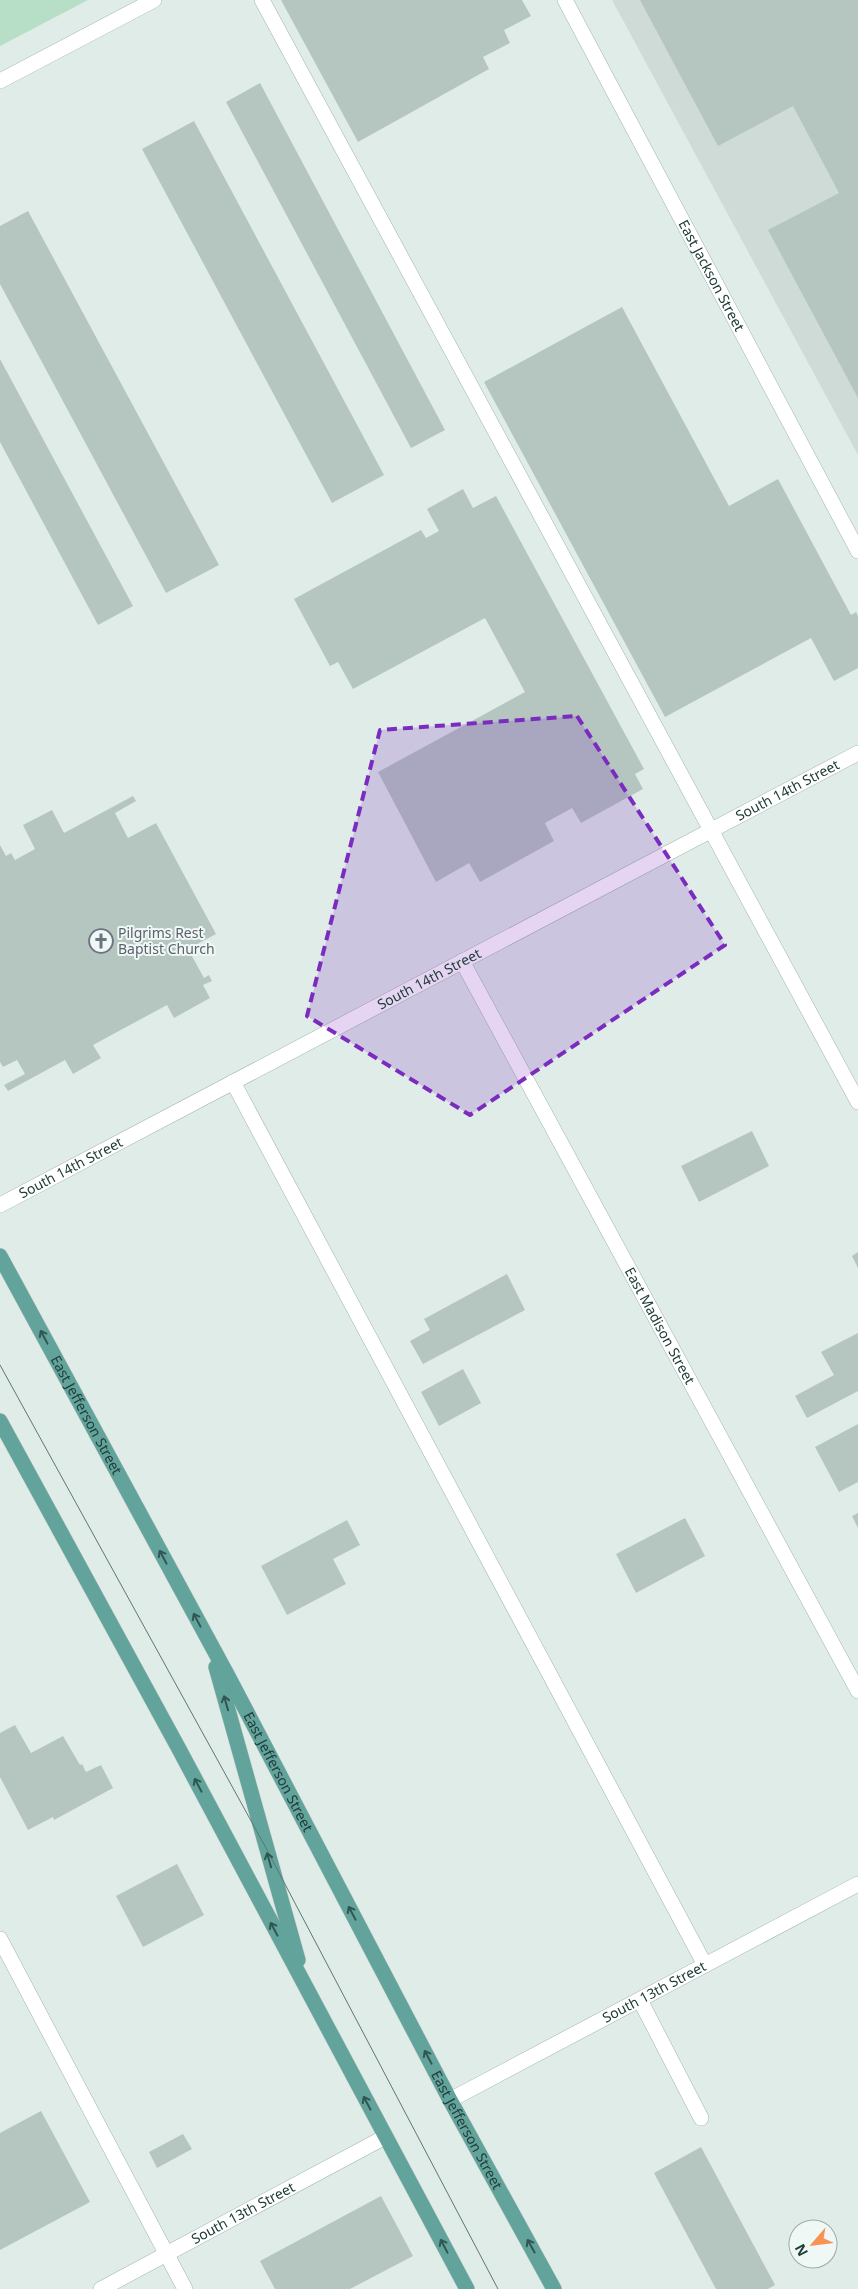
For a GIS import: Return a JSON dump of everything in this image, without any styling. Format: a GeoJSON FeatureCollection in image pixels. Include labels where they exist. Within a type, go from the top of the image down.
{"type":"FeatureCollection","features":[{"type":"Feature","properties":{"kind":"main road","name":"East Jefferson Street"},"geometry":{"type":"LineString","coordinates":[[0,1256],[208,1641],[450,2100],[554,2289]]}},
{"type":"Feature","properties":{"kind":"main road"},"geometry":{"type":"LineString","coordinates":[[0,1421],[179,1749],[467,2289]]}},
{"type":"Feature","properties":{"kind":"main road"},"geometry":{"type":"LineString","coordinates":[[208,1641],[307,1990]]}},
{"type":"Feature","properties":{"kind":"street"},"geometry":{"type":"LineString","coordinates":[[0,81],[154,0]]}},
{"type":"Feature","properties":{"kind":"street"},"geometry":{"type":"LineString","coordinates":[[262,0],[858,1102]]}},
{"type":"Feature","properties":{"kind":"street","name":"East Jackson Street"},"geometry":{"type":"LineString","coordinates":[[565,0],[858,551]]}},
{"type":"Feature","properties":{"kind":"street","name":"South 14th Street"},"geometry":{"type":"LineString","coordinates":[[0,1205],[858,753]]}},
{"type":"Feature","properties":{"kind":"street","name":"East Madison Street"},"geometry":{"type":"LineString","coordinates":[[462,961],[858,1691]]}},
{"type":"Feature","properties":{"kind":"street"},"geometry":{"type":"LineString","coordinates":[[233,1082],[705,1965]]}},
{"type":"Feature","properties":{"kind":"street","name":"South 13th Street"},"geometry":{"type":"LineString","coordinates":[[450,2100],[858,1884]]}},
{"type":"Feature","properties":{"kind":"street"},"geometry":{"type":"LineString","coordinates":[[0,1939],[185,2289]]}},
{"type":"Feature","properties":{"kind":"street"},"geometry":{"type":"LineString","coordinates":[[640,2000],[701,2118]]}},
{"type":"Feature","properties":{"kind":"street","name":"South 13th Street"},"geometry":{"type":"LineString","coordinates":[[101,2289],[385,2137]]}},
{"type":"Feature","properties":{"kind":"highlighted area"},"geometry":{"type":"Polygon","coordinates":[[[577,716],[725,945],[470,1115],[307,1016],[380,730],[577,716]]]}},
{"type":"Feature","properties":{"kind":"shaded area"},"geometry":{"type":"Polygon","coordinates":[[[612,0],[858,0],[858,455],[612,0]]]}},
{"type":"Feature","properties":{"kind":"green space"},"geometry":{"type":"Polygon","coordinates":[[[0,0],[88,0],[0,46],[0,0]]]}},
{"type":"Feature","properties":{"kind":"building"},"geometry":{"type":"Polygon","coordinates":[[[281,0],[522,0],[531,16],[504,30],[510,43],[483,57],[489,69],[358,142],[281,0]]]}},
{"type":"Feature","properties":{"kind":"building"},"geometry":{"type":"Polygon","coordinates":[[[640,0],[858,0],[858,398],[768,230],[839,193],[793,106],[718,146],[640,0]]]}},
{"type":"Feature","properties":{"kind":"building"},"geometry":{"type":"Polygon","coordinates":[[[260,83],[445,430],[411,448],[226,102],[260,83]]]}},
{"type":"Feature","properties":{"kind":"building"},"geometry":{"type":"Polygon","coordinates":[[[194,121],[384,475],[332,503],[142,149],[194,121]]]}},
{"type":"Feature","properties":{"kind":"building"},"geometry":{"type":"Polygon","coordinates":[[[28,211],[219,565],[166,593],[0,284],[0,226],[28,211]]]}},
{"type":"Feature","properties":{"kind":"building"},"geometry":{"type":"Polygon","coordinates":[[[622,307],[729,506],[778,479],[851,615],[856,612],[858,616],[858,668],[834,681],[811,638],[665,717],[484,382],[622,307]]]}},
{"type":"Feature","properties":{"kind":"building"},"geometry":{"type":"Polygon","coordinates":[[[0,359],[133,606],[98,625],[0,442],[0,359]]]}},
{"type":"Feature","properties":{"kind":"building"},"geometry":{"type":"Polygon","coordinates":[[[463,489],[473,508],[496,496],[644,769],[635,774],[643,789],[581,823],[572,808],[545,823],[554,841],[480,882],[469,863],[436,882],[378,772],[525,692],[485,618],[353,689],[338,662],[330,666],[294,599],[421,530],[426,538],[439,531],[427,509],[463,489]]]}},
{"type":"Feature","properties":{"kind":"building","name":"Pilgrims Rest Baptist Church"},"geometry":{"type":"Polygon","coordinates":[[[133,796],[136,801],[115,813],[128,838],[156,823],[216,934],[188,949],[204,978],[209,975],[212,981],[203,985],[210,998],[174,1018],[167,1005],[93,1045],[101,1058],[73,1074],[65,1060],[8,1091],[4,1085],[25,1074],[17,1060],[3,1067],[0,1062],[0,845],[6,856],[11,853],[15,860],[35,849],[23,825],[52,810],[64,833],[133,796]]]}},
{"type":"Feature","properties":{"kind":"building"},"geometry":{"type":"Polygon","coordinates":[[[752,1131],[769,1166],[699,1202],[681,1166],[752,1131]]]}},
{"type":"Feature","properties":{"kind":"building"},"geometry":{"type":"Polygon","coordinates":[[[858,1252],[858,1268],[852,1256],[858,1252]]]}},
{"type":"Feature","properties":{"kind":"building"},"geometry":{"type":"Polygon","coordinates":[[[507,1274],[525,1310],[423,1364],[410,1341],[430,1330],[424,1319],[507,1274]]]}},
{"type":"Feature","properties":{"kind":"building"},"geometry":{"type":"Polygon","coordinates":[[[858,1333],[858,1391],[807,1418],[795,1396],[834,1375],[821,1352],[858,1333]]]}},
{"type":"Feature","properties":{"kind":"building"},"geometry":{"type":"Polygon","coordinates":[[[463,1369],[481,1403],[439,1426],[421,1392],[463,1369]]]}},
{"type":"Feature","properties":{"kind":"building"},"geometry":{"type":"Polygon","coordinates":[[[858,1424],[858,1482],[839,1492],[815,1447],[858,1424]]]}},
{"type":"Feature","properties":{"kind":"building"},"geometry":{"type":"Polygon","coordinates":[[[858,1513],[858,1528],[852,1516],[858,1513]]]}},
{"type":"Feature","properties":{"kind":"building"},"geometry":{"type":"Polygon","coordinates":[[[685,1518],[705,1556],[636,1593],[616,1554],[685,1518]]]}},
{"type":"Feature","properties":{"kind":"building"},"geometry":{"type":"Polygon","coordinates":[[[347,1520],[360,1545],[333,1559],[346,1584],[287,1615],[261,1566],[347,1520]]]}},
{"type":"Feature","properties":{"kind":"building"},"geometry":{"type":"Polygon","coordinates":[[[15,1725],[31,1753],[63,1736],[86,1772],[101,1765],[113,1788],[54,1820],[53,1817],[28,1830],[0,1777],[0,1733],[15,1725]]]}},
{"type":"Feature","properties":{"kind":"building"},"geometry":{"type":"Polygon","coordinates":[[[177,1864],[204,1915],[143,1947],[116,1896],[177,1864]]]}},
{"type":"Feature","properties":{"kind":"building"},"geometry":{"type":"Polygon","coordinates":[[[41,2111],[90,2202],[0,2250],[0,2133],[41,2111]]]}},
{"type":"Feature","properties":{"kind":"building"},"geometry":{"type":"Polygon","coordinates":[[[183,2134],[192,2149],[157,2168],[149,2152],[183,2134]]]}},
{"type":"Feature","properties":{"kind":"building"},"geometry":{"type":"Polygon","coordinates":[[[701,2147],[775,2285],[768,2289],[716,2289],[654,2173],[701,2147]]]}},
{"type":"Feature","properties":{"kind":"building"},"geometry":{"type":"Polygon","coordinates":[[[381,2196],[413,2256],[350,2289],[275,2289],[260,2261],[381,2196]]]}},
{"type":"Feature","properties":{"kind":"tram line"},"geometry":{"type":"LineString","coordinates":[[0,1365],[266,1848],[498,2289]]}},
{"type":"Feature","properties":{"kind":"place","name":"Pilgrims Rest Baptist Church"},"geometry":{"type":"Point","coordinates":[101,941]}}]}
